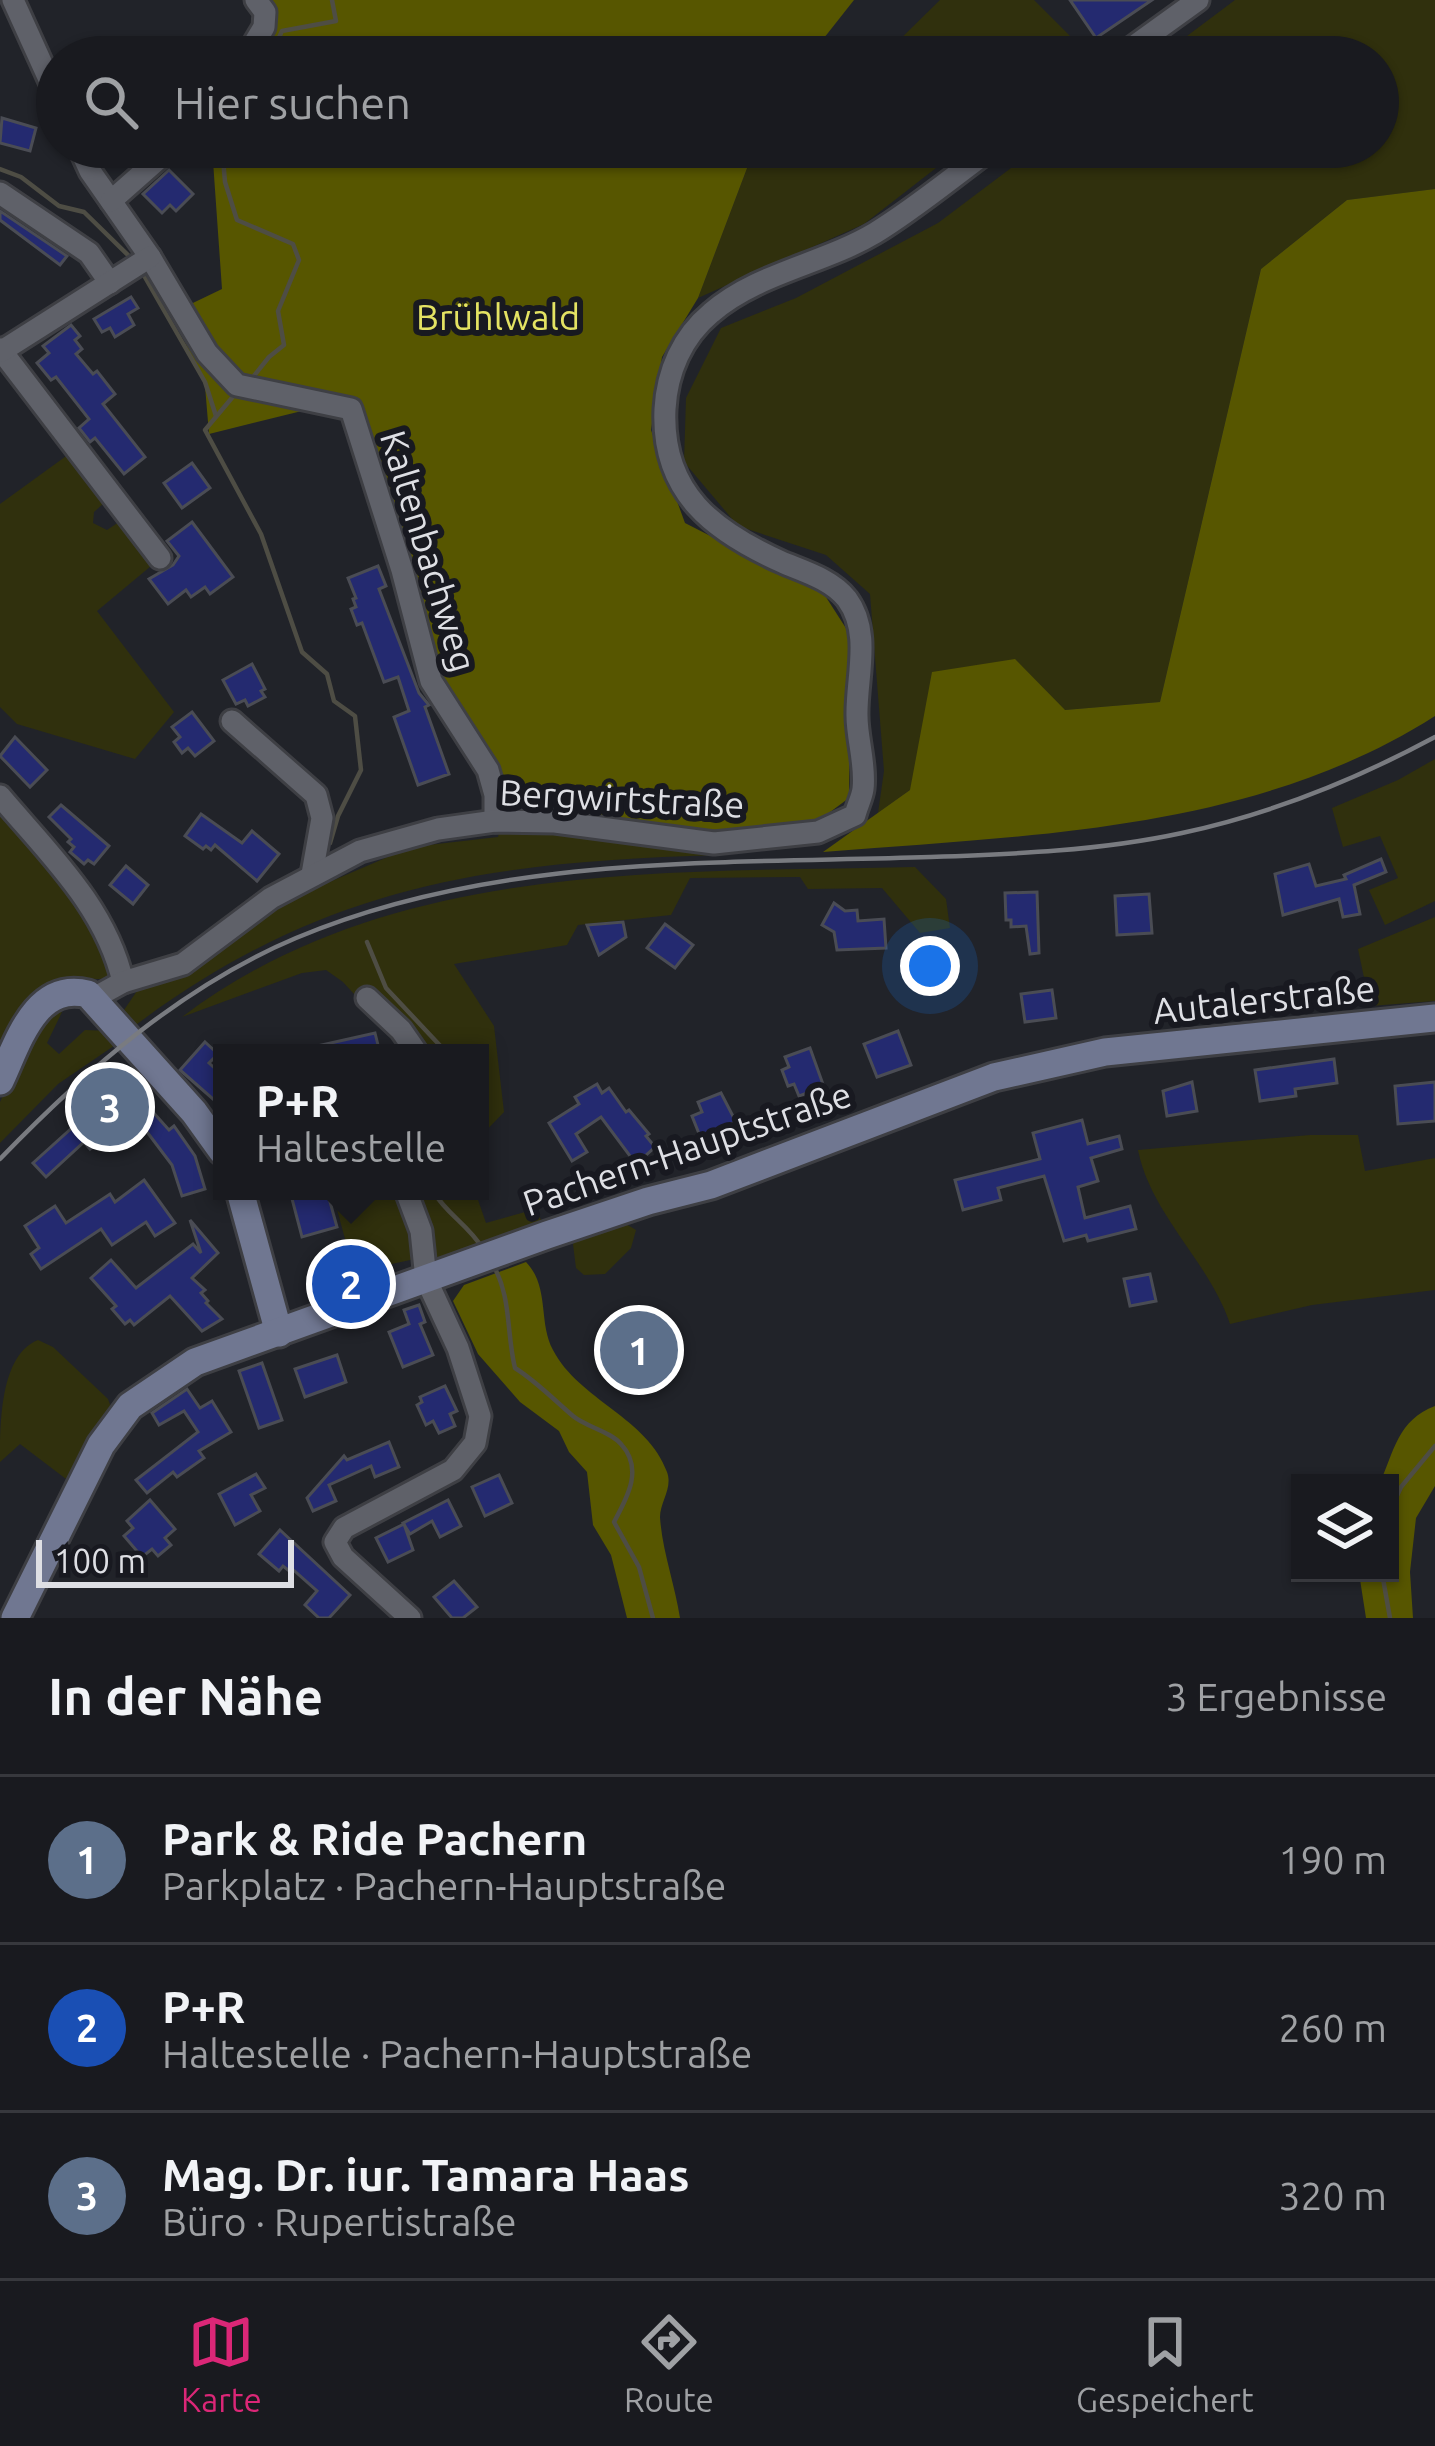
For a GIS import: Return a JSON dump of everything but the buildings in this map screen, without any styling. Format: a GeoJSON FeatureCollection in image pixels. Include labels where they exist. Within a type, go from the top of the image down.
{"type":"FeatureCollection","features":[{"type":"Feature","properties":{"kind":"main road"},"geometry":{"type":"LineString","coordinates":[[0,1081],[25,1028],[44,1001],[67,992],[94,998],[213,1138]]}},
{"type":"Feature","properties":{"kind":"main road","name":"Autalerstraße"},"geometry":{"type":"LineString","coordinates":[[1101,1052],[1435,1018]]}},
{"type":"Feature","properties":{"kind":"main road","name":"Pachern-Hauptstraße"},"geometry":{"type":"LineString","coordinates":[[15,1618],[101,1445],[130,1406],[195,1362],[513,1246],[712,1185],[994,1077],[1101,1052]]}},
{"type":"Feature","properties":{"kind":"main road"},"geometry":{"type":"LineString","coordinates":[[242,1200],[279,1333]]}},
{"type":"Feature","properties":{"kind":"street"},"geometry":{"type":"LineString","coordinates":[[13,0],[36,51]]}},
{"type":"Feature","properties":{"kind":"street"},"geometry":{"type":"LineString","coordinates":[[256,0],[265,13],[259,36]]}},
{"type":"Feature","properties":{"kind":"street"},"geometry":{"type":"LineString","coordinates":[[1148,36],[1198,0]]}},
{"type":"Feature","properties":{"kind":"street","name":"Kaltenbachweg"},"geometry":{"type":"LineString","coordinates":[[92,168],[207,353],[237,385],[351,409],[431,681],[488,770],[495,821]]}},
{"type":"Feature","properties":{"kind":"street"},"geometry":{"type":"LineString","coordinates":[[111,201],[148,168]]}},
{"type":"Feature","properties":{"kind":"street","name":"Bergwirtstraße"},"geometry":{"type":"LineString","coordinates":[[94,998],[124,982],[183,964],[312,874],[360,851],[438,829],[495,821],[555,822],[714,843],[818,832],[855,815],[863,788],[857,619],[847,599],[829,583],[754,550],[690,502],[673,466],[664,427],[666,384],[682,346],[707,315],[741,291],[875,233],[965,168]]}},
{"type":"Feature","properties":{"kind":"street"},"geometry":{"type":"LineString","coordinates":[[0,193],[89,254],[110,284]]}},
{"type":"Feature","properties":{"kind":"street"},"geometry":{"type":"LineString","coordinates":[[150,257],[1,350],[160,558]]}},
{"type":"Feature","properties":{"kind":"street"},"geometry":{"type":"LineString","coordinates":[[232,721],[316,795],[322,818],[312,874]]}},
{"type":"Feature","properties":{"kind":"street"},"geometry":{"type":"LineString","coordinates":[[0,796],[94,909],[117,951],[124,982]]}},
{"type":"Feature","properties":{"kind":"street"},"geometry":{"type":"LineString","coordinates":[[367,998],[411,1044]]}},
{"type":"Feature","properties":{"kind":"street"},"geometry":{"type":"LineString","coordinates":[[409,1200],[421,1231],[426,1279],[458,1348],[480,1416],[475,1443],[453,1470],[344,1528],[334,1542],[343,1557],[410,1618]]}},
{"type":"Feature","properties":{"kind":"shaded area"},"geometry":{"type":"Polygon","coordinates":[[[940,0],[1034,0],[1070,36],[903,36],[940,0]]]}},
{"type":"Feature","properties":{"kind":"shaded area"},"geometry":{"type":"Polygon","coordinates":[[[1235,0],[1435,0],[1435,189],[1347,200],[1261,269],[1160,702],[1065,710],[910,790],[878,813],[884,771],[870,594],[826,555],[738,526],[684,462],[686,398],[721,328],[796,298],[938,223],[1011,168],[1399,168],[1399,36],[1187,36],[1235,0]]]}},
{"type":"Feature","properties":{"kind":"shaded area"},"geometry":{"type":"Polygon","coordinates":[[[747,168],[936,168],[864,224],[698,298],[747,168]]]}},
{"type":"Feature","properties":{"kind":"shaded area"},"geometry":{"type":"Polygon","coordinates":[[[69,454],[104,503],[94,512],[93,523],[107,530],[119,522],[151,566],[97,611],[174,712],[135,759],[17,724],[0,707],[0,504],[69,454]]]}},
{"type":"Feature","properties":{"kind":"shaded area"},"geometry":{"type":"Polygon","coordinates":[[[1435,759],[1435,901],[1385,925],[1369,890],[1398,878],[1380,836],[1343,847],[1332,808],[1435,759]]]}},
{"type":"Feature","properties":{"kind":"shaded area"},"geometry":{"type":"Polygon","coordinates":[[[0,807],[100,940],[110,977],[70,978],[46,989],[0,1059],[0,807]]]}},
{"type":"Feature","properties":{"kind":"shaded area"},"geometry":{"type":"Polygon","coordinates":[[[500,828],[687,846],[719,855],[555,865],[408,891],[269,942],[200,981],[129,1030],[124,1010],[139,988],[186,973],[297,896],[411,847],[498,837],[500,828]]]}},
{"type":"Feature","properties":{"kind":"shaded area"},"geometry":{"type":"Polygon","coordinates":[[[915,867],[946,899],[950,928],[920,933],[882,888],[808,889],[800,877],[690,878],[671,915],[578,925],[567,945],[454,964],[494,1026],[504,1112],[489,1128],[489,1044],[400,1044],[326,970],[302,973],[182,1017],[263,965],[350,928],[440,902],[534,885],[725,871],[915,867]]]}},
{"type":"Feature","properties":{"kind":"shaded area"},"geometry":{"type":"Polygon","coordinates":[[[1435,917],[1435,1001],[1370,1006],[1358,949],[1435,917]]]}},
{"type":"Feature","properties":{"kind":"shaded area"},"geometry":{"type":"Polygon","coordinates":[[[44,1012],[62,1012],[47,1043],[59,1054],[85,1030],[110,1031],[121,1041],[58,1084],[0,1143],[0,1102],[44,1012]]]}},
{"type":"Feature","properties":{"kind":"shaded area"},"geometry":{"type":"Polygon","coordinates":[[[1358,1135],[1365,1171],[1435,1158],[1435,1290],[1312,1305],[1230,1324],[1209,1279],[1155,1196],[1138,1150],[1358,1135]]]}},
{"type":"Feature","properties":{"kind":"shaded area"},"geometry":{"type":"Polygon","coordinates":[[[334,1200],[478,1200],[486,1223],[536,1209],[542,1222],[436,1260],[414,1224],[415,1259],[354,1272],[334,1200]]]}},
{"type":"Feature","properties":{"kind":"shaded area"},"geometry":{"type":"Polygon","coordinates":[[[621,1221],[636,1230],[631,1248],[605,1274],[584,1275],[576,1268],[573,1244],[581,1235],[621,1221]]]}},
{"type":"Feature","properties":{"kind":"shaded area"},"geometry":{"type":"Polygon","coordinates":[[[38,1340],[53,1347],[108,1399],[112,1410],[70,1482],[20,1444],[0,1462],[9,1375],[25,1348],[38,1340]]]}},
{"type":"Feature","properties":{"kind":"green space"},"geometry":{"type":"Polygon","coordinates":[[[268,0],[854,0],[826,36],[245,36],[268,0]]]}},
{"type":"Feature","properties":{"kind":"green space","name":"Brühlwald"},"geometry":{"type":"Polygon","coordinates":[[[213,168],[747,168],[698,298],[662,357],[651,430],[685,523],[824,594],[851,636],[849,798],[818,821],[706,832],[573,813],[508,781],[444,692],[413,562],[360,413],[314,408],[209,434],[205,386],[172,313],[222,289],[213,168]]]}},
{"type":"Feature","properties":{"kind":"green space"},"geometry":{"type":"Polygon","coordinates":[[[1435,189],[1435,716],[1365,754],[1292,784],[1216,806],[1060,832],[823,852],[910,790],[932,672],[1015,659],[1065,710],[1160,702],[1261,269],[1347,200],[1435,189]]]}},
{"type":"Feature","properties":{"kind":"green space"},"geometry":{"type":"Polygon","coordinates":[[[526,1262],[538,1282],[553,1350],[579,1383],[645,1437],[667,1472],[660,1517],[680,1618],[627,1618],[611,1555],[593,1525],[587,1472],[559,1431],[520,1402],[478,1354],[453,1301],[464,1285],[526,1262]]]}},
{"type":"Feature","properties":{"kind":"green space"},"geometry":{"type":"Polygon","coordinates":[[[1435,1406],[1435,1486],[1416,1518],[1410,1572],[1413,1618],[1366,1618],[1360,1582],[1399,1582],[1399,1474],[1384,1474],[1405,1428],[1435,1406]]]}},
{"type":"Feature","properties":{"kind":"waterway"},"geometry":{"type":"LineString","coordinates":[[280,36],[282,31],[336,21],[332,0]]}},
{"type":"Feature","properties":{"kind":"waterway"},"geometry":{"type":"LineString","coordinates":[[224,168],[237,220],[293,244],[299,260],[278,311],[284,345],[249,382]]}},
{"type":"Feature","properties":{"kind":"waterway"},"geometry":{"type":"LineString","coordinates":[[0,169],[21,177],[59,206],[84,212],[131,258]]}},
{"type":"Feature","properties":{"kind":"waterway"},"geometry":{"type":"LineString","coordinates":[[142,272],[205,382],[216,416]]}},
{"type":"Feature","properties":{"kind":"waterway"},"geometry":{"type":"LineString","coordinates":[[236,393],[205,430],[261,534],[302,652],[327,674],[334,701],[355,716],[361,770],[330,843]]}},
{"type":"Feature","properties":{"kind":"waterway"},"geometry":{"type":"LineString","coordinates":[[367,942],[386,988],[439,1044]]}},
{"type":"Feature","properties":{"kind":"waterway"},"geometry":{"type":"LineString","coordinates":[[440,1200],[483,1249]]}},
{"type":"Feature","properties":{"kind":"waterway"},"geometry":{"type":"LineString","coordinates":[[492,1263],[506,1301],[515,1368],[578,1420],[616,1440],[628,1454],[631,1483],[614,1522],[639,1567],[653,1618]]}},
{"type":"Feature","properties":{"kind":"waterway"},"geometry":{"type":"LineString","coordinates":[[1399,1491],[1435,1446]]}},
{"type":"Feature","properties":{"kind":"waterway"},"geometry":{"type":"LineString","coordinates":[[1384,1582],[1390,1618]]}},
{"type":"Feature","properties":{"kind":"railway"},"geometry":{"type":"LineString","coordinates":[[0,1159],[101,1063],[175,1006],[254,958],[372,911],[449,891],[608,869],[1025,853],[1151,839],[1280,806],[1435,737]]}},
{"type":"Feature","properties":{"kind":"place","name":"Mag. Dr. iur. Tamara Haas"},"geometry":{"type":"Point","coordinates":[110,1107]}},
{"type":"Feature","properties":{"kind":"place","name":"P+R"},"geometry":{"type":"Point","coordinates":[351,1284]}},
{"type":"Feature","properties":{"kind":"place","name":"Park & Ride Pachern"},"geometry":{"type":"Point","coordinates":[639,1350]}}]}
